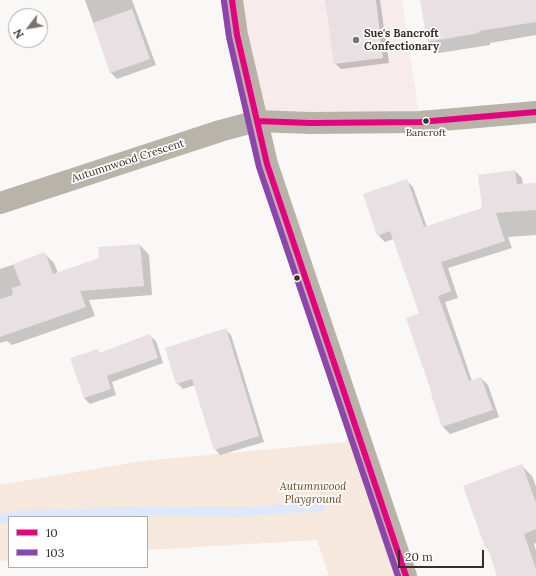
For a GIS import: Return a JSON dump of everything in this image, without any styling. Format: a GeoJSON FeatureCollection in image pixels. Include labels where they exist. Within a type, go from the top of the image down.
{"type":"FeatureCollection","features":[{"type":"Feature","properties":{"kind":"main road"},"geometry":{"type":"LineString","coordinates":[[232,0],[236,35],[266,164],[406,576]]}},
{"type":"Feature","properties":{"kind":"street","name":"Autumnwood Crescent"},"geometry":{"type":"LineString","coordinates":[[0,203],[220,131],[257,121],[310,123],[420,122],[536,112]]}},
{"type":"Feature","properties":{"kind":"shaded area"},"geometry":{"type":"Polygon","coordinates":[[[235,0],[402,0],[420,120],[259,119],[235,0]]]}},
{"type":"Feature","properties":{"kind":"green space","name":"Autumnwood Playground"},"geometry":{"type":"Polygon","coordinates":[[[357,441],[402,576],[329,576],[317,540],[148,550],[148,516],[8,516],[8,560],[0,561],[0,485],[142,461],[357,441]]]}},
{"type":"Feature","properties":{"kind":"building","name":"Sue's Bancroft Confectionary"},"geometry":{"type":"Polygon","coordinates":[[[325,0],[376,0],[383,58],[334,64],[325,0]]]}},
{"type":"Feature","properties":{"kind":"building"},"geometry":{"type":"Polygon","coordinates":[[[420,0],[536,0],[536,22],[479,31],[479,33],[427,42],[420,0]]]}},
{"type":"Feature","properties":{"kind":"building"},"geometry":{"type":"Polygon","coordinates":[[[132,9],[150,59],[110,73],[93,23],[132,9]]]}},
{"type":"Feature","properties":{"kind":"building"},"geometry":{"type":"Polygon","coordinates":[[[515,170],[517,184],[536,183],[536,210],[496,213],[505,241],[441,262],[451,291],[438,296],[469,381],[481,377],[493,410],[442,427],[406,318],[419,313],[390,231],[377,236],[363,194],[407,179],[424,227],[482,208],[478,175],[515,170]]]}},
{"type":"Feature","properties":{"kind":"building"},"geometry":{"type":"Polygon","coordinates":[[[140,244],[144,286],[80,291],[86,307],[0,337],[0,299],[13,295],[12,288],[21,285],[13,264],[45,252],[53,274],[99,258],[98,247],[140,244]]]}},
{"type":"Feature","properties":{"kind":"building"},"geometry":{"type":"Polygon","coordinates":[[[226,328],[259,436],[214,450],[192,379],[176,384],[165,348],[226,328]]]}},
{"type":"Feature","properties":{"kind":"building"},"geometry":{"type":"Polygon","coordinates":[[[150,334],[158,358],[107,376],[111,389],[84,398],[70,358],[98,349],[99,353],[150,334]]]}},
{"type":"Feature","properties":{"kind":"building"},"geometry":{"type":"Polygon","coordinates":[[[522,464],[536,503],[536,529],[524,534],[536,569],[536,576],[497,576],[487,546],[485,547],[463,486],[522,464]]]}},
{"type":"Feature","properties":{"kind":"waterway"},"geometry":{"type":"LineString","coordinates":[[14,516],[149,511],[242,512],[321,507]]}},
{"type":"Feature","properties":{"kind":"waterway"},"geometry":{"type":"LineString","coordinates":[[0,519],[8,517]]}},
{"type":"Feature","properties":{"kind":"transit line","name":"10"},"geometry":{"type":"LineString","coordinates":[[232,0],[237,35],[267,164],[406,576]]}},
{"type":"Feature","properties":{"kind":"transit line","name":"103"},"geometry":{"type":"LineString","coordinates":[[224,1],[229,37],[259,167],[398,576]]}},
{"type":"Feature","properties":{"kind":"transit line","name":"10"},"geometry":{"type":"LineString","coordinates":[[257,121],[310,123],[420,122],[536,112]]}},
{"type":"Feature","properties":{"kind":"place","name":"Sue's Bancroft Confectionary"},"geometry":{"type":"Point","coordinates":[356,40]}},
{"type":"Feature","properties":{"kind":"place","name":"Bancroft"},"geometry":{"type":"Point","coordinates":[426,121]}}]}
